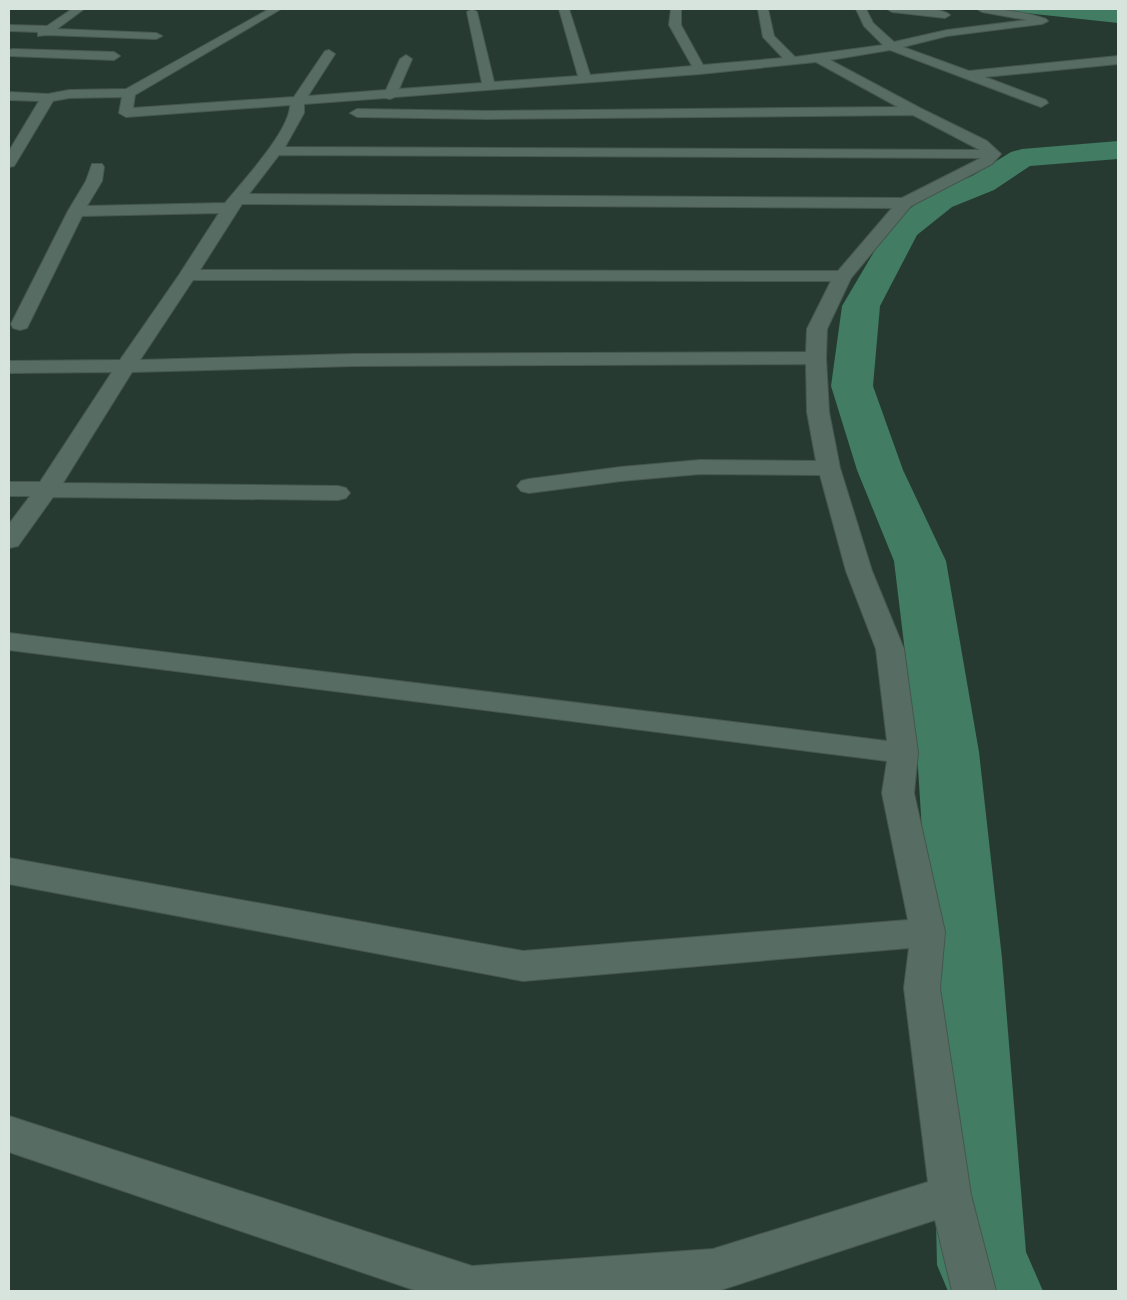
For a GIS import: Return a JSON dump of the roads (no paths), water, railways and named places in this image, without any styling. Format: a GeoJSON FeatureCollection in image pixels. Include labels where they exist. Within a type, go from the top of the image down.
{"type":"FeatureCollection","features":[{"type":"Feature","properties":{"kind":"street"},"geometry":{"type":"LineString","coordinates":[[11,53],[79,9]]}},
{"type":"Feature","properties":{"kind":"street"},"geometry":{"type":"LineString","coordinates":[[9,96],[48,98],[70,94],[129,93],[276,9]]}},
{"type":"Feature","properties":{"kind":"street"},"geometry":{"type":"LineString","coordinates":[[564,9],[585,79]]}},
{"type":"Feature","properties":{"kind":"street"},"geometry":{"type":"LineString","coordinates":[[676,9],[675,25],[700,70]]}},
{"type":"Feature","properties":{"kind":"street"},"geometry":{"type":"LineString","coordinates":[[763,9],[769,37],[806,59],[982,144],[994,154]]}},
{"type":"Feature","properties":{"kind":"street"},"geometry":{"type":"LineString","coordinates":[[860,9],[868,24],[891,46],[1041,103]]}},
{"type":"Feature","properties":{"kind":"street"},"geometry":{"type":"LineString","coordinates":[[892,9],[945,15]]}},
{"type":"Feature","properties":{"kind":"street"},"geometry":{"type":"LineString","coordinates":[[129,93],[126,113],[300,109],[390,95],[700,70],[806,59],[891,46],[947,33],[1042,21],[1027,16],[982,9]]}},
{"type":"Feature","properties":{"kind":"street"},"geometry":{"type":"LineString","coordinates":[[472,12],[489,87]]}},
{"type":"Feature","properties":{"kind":"street"},"geometry":{"type":"LineString","coordinates":[[9,28],[156,36]]}},
{"type":"Feature","properties":{"kind":"street"},"geometry":{"type":"LineString","coordinates":[[11,53],[114,56]]}},
{"type":"Feature","properties":{"kind":"street"},"geometry":{"type":"LineString","coordinates":[[9,541],[47,489],[233,204],[275,151],[329,54]]}},
{"type":"Feature","properties":{"kind":"street"},"geometry":{"type":"LineString","coordinates":[[390,95],[406,59]]}},
{"type":"Feature","properties":{"kind":"street"},"geometry":{"type":"LineString","coordinates":[[966,75],[1118,60]]}},
{"type":"Feature","properties":{"kind":"street"},"geometry":{"type":"LineString","coordinates":[[9,163],[48,98]]}},
{"type":"Feature","properties":{"kind":"street"},"geometry":{"type":"LineString","coordinates":[[345,113],[486,115],[915,111]]}},
{"type":"Feature","properties":{"kind":"street"},"geometry":{"type":"LineString","coordinates":[[275,151],[994,154]]}},
{"type":"Feature","properties":{"kind":"street"},"geometry":{"type":"LineString","coordinates":[[974,1291],[950,1195],[922,988],[928,932],[898,793],[903,753],[890,649],[859,571],[829,468],[818,412],[816,358],[817,329],[843,276],[905,203],[987,160],[994,154]]}},
{"type":"Feature","properties":{"kind":"street"},"geometry":{"type":"LineString","coordinates":[[20,324],[76,211],[94,181],[98,167]]}},
{"type":"Feature","properties":{"kind":"street"},"geometry":{"type":"LineString","coordinates":[[76,211],[233,204],[484,200],[763,205],[905,203]]}},
{"type":"Feature","properties":{"kind":"street"},"geometry":{"type":"LineString","coordinates":[[188,275],[843,276]]}},
{"type":"Feature","properties":{"kind":"street"},"geometry":{"type":"LineString","coordinates":[[9,367],[364,360],[816,358]]}},
{"type":"Feature","properties":{"kind":"street"},"geometry":{"type":"LineString","coordinates":[[529,486],[621,474],[700,467],[829,468]]}},
{"type":"Feature","properties":{"kind":"street"},"geometry":{"type":"LineString","coordinates":[[9,489],[338,493]]}},
{"type":"Feature","properties":{"kind":"street"},"geometry":{"type":"LineString","coordinates":[[9,642],[903,753]]}},
{"type":"Feature","properties":{"kind":"street"},"geometry":{"type":"LineString","coordinates":[[9,871],[523,966],[928,932]]}},
{"type":"Feature","properties":{"kind":"street"},"geometry":{"type":"LineString","coordinates":[[9,1134],[472,1288],[713,1271],[950,1195]]}},
{"type":"Feature","properties":{"kind":"waterway"},"geometry":{"type":"LineString","coordinates":[[998,1291],[982,1265],[966,958],[948,752],[920,561],[880,470],[852,386],[861,306],[903,230],[941,200],[983,183],[1022,158],[1118,150]]}}]}
